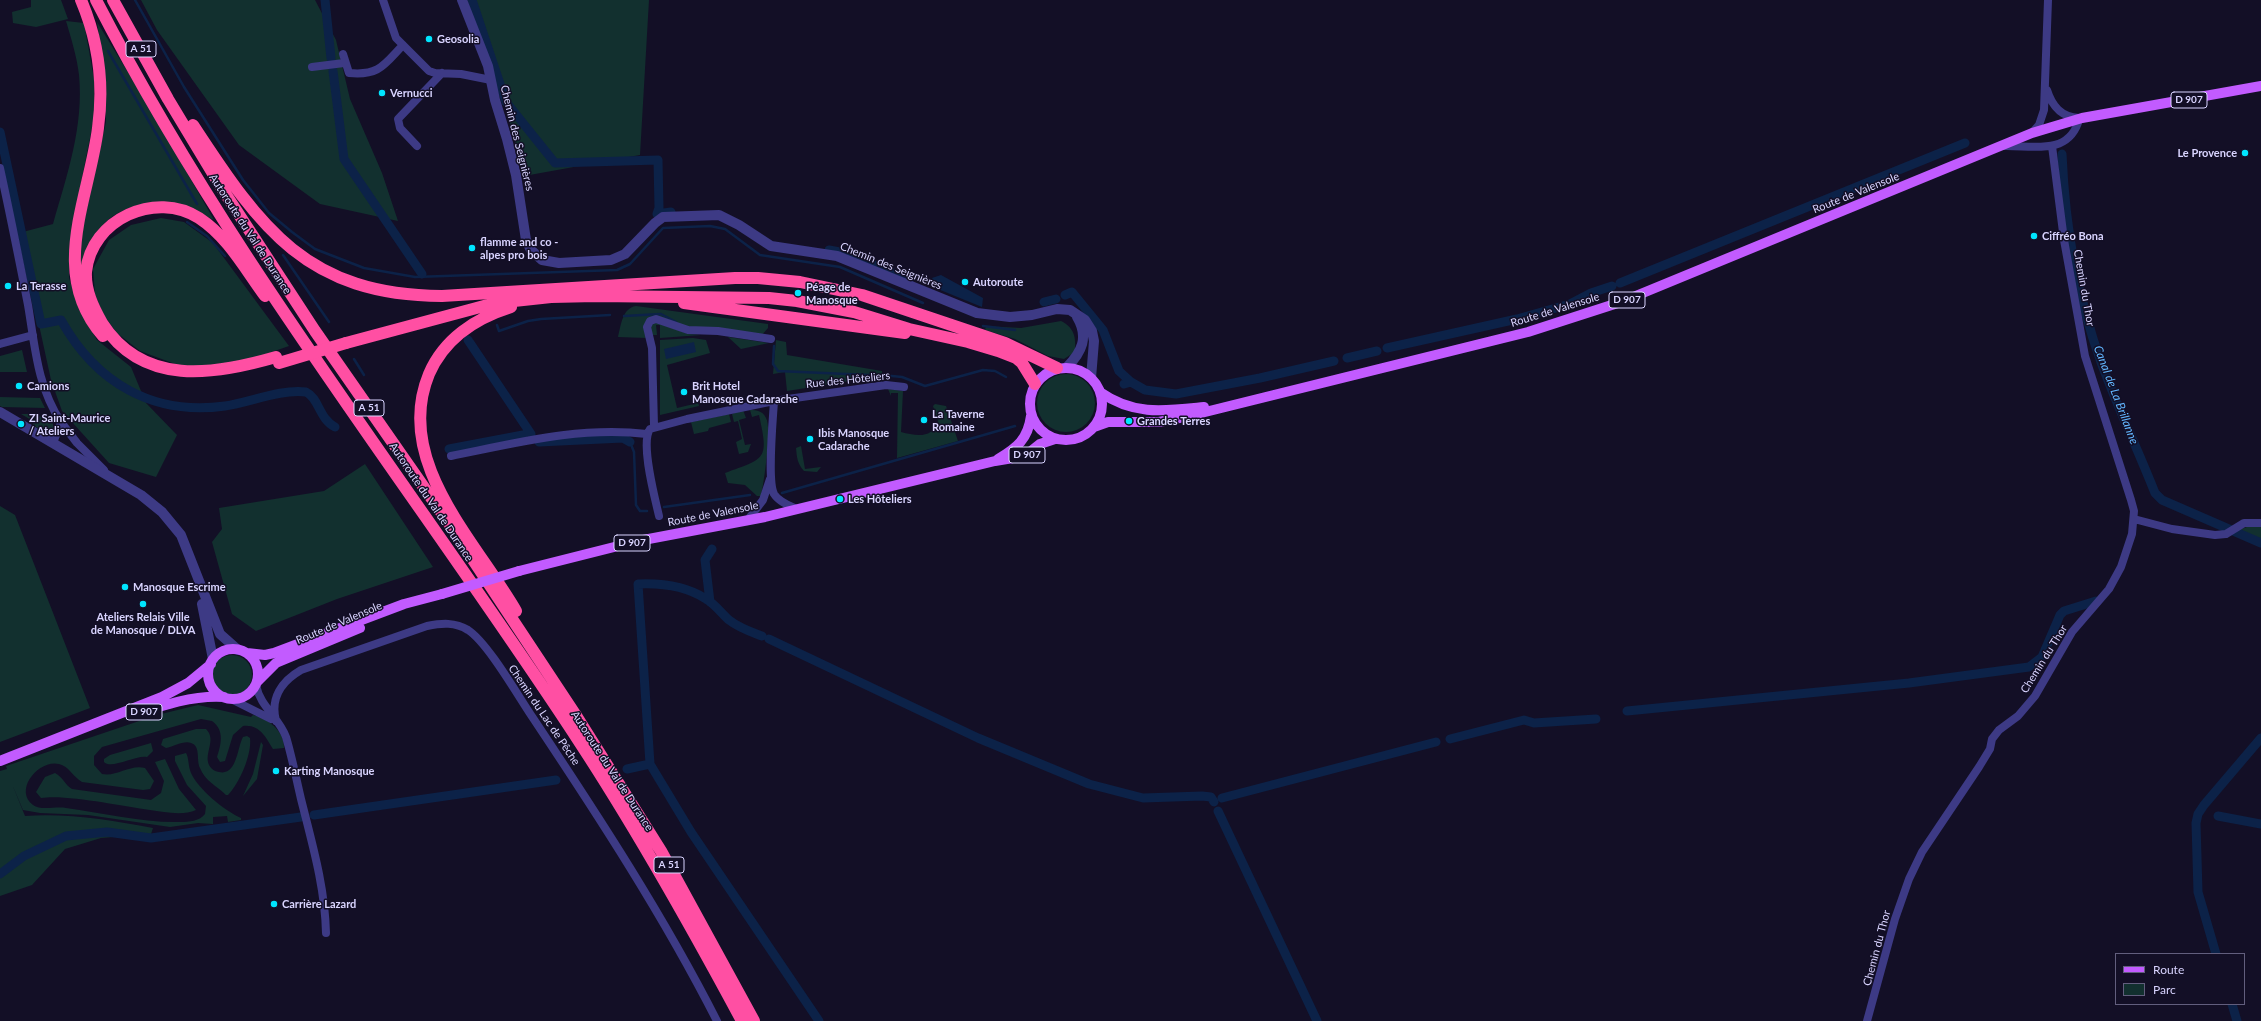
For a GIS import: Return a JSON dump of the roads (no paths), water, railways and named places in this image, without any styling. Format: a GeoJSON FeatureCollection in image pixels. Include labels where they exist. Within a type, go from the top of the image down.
{"type":"FeatureCollection","features":[{"type":"Feature","properties":{"kind":"highway"},"geometry":{"type":"LineString","coordinates":[[81,0],[96,48],[100,105],[95,150],[77,228],[74,257],[78,292],[87,314],[99,331],[122,355],[138,365],[162,373],[181,377],[214,377],[478,302],[555,289]]}},
{"type":"Feature","properties":{"kind":"highway","name":"Autoroute du Val de Durance"},"geometry":{"type":"LineString","coordinates":[[96,0],[170,132],[230,230],[579,742],[655,862],[742,1021]]}},
{"type":"Feature","properties":{"kind":"highway","name":"Autoroute du Val de Durance"},"geometry":{"type":"LineString","coordinates":[[113,0],[168,99],[221,187],[315,331],[446,519],[575,714],[661,851],[754,1021]]}},
{"type":"Feature","properties":{"kind":"highway"},"geometry":{"type":"LineString","coordinates":[[168,99],[184,111],[218,163],[264,224],[298,254],[326,271],[365,287],[421,296],[758,278],[800,282],[862,295],[1005,343],[1062,368]]}},
{"type":"Feature","properties":{"kind":"highway"},"geometry":{"type":"LineString","coordinates":[[278,360],[220,371],[184,372],[165,369],[130,353],[120,346],[107,330],[88,294],[86,271],[92,252],[101,237],[123,216],[147,208],[177,208],[200,219],[215,231],[230,248],[316,370],[334,384]]}},
{"type":"Feature","properties":{"kind":"highway"},"geometry":{"type":"LineString","coordinates":[[639,297],[758,292],[798,296],[866,311],[1016,358],[1026,368],[1035,384]]}},
{"type":"Feature","properties":{"kind":"highway"},"geometry":{"type":"LineString","coordinates":[[344,341],[484,306],[551,297],[596,296],[762,298],[797,301],[854,312],[909,329]]}},
{"type":"Feature","properties":{"kind":"highway"},"geometry":{"type":"LineString","coordinates":[[575,714],[507,595],[438,489],[426,461],[419,418],[423,393],[432,367],[447,345],[466,328],[478,320],[511,307],[596,296]]}},
{"type":"Feature","properties":{"kind":"highway"},"geometry":{"type":"LineString","coordinates":[[639,297],[778,311],[909,329],[953,338]]}},
{"type":"Feature","properties":{"kind":"highway"},"geometry":{"type":"LineString","coordinates":[[639,297],[864,329],[953,338]]}},
{"type":"Feature","properties":{"kind":"main road","name":"Route de Valensole"},"geometry":{"type":"LineString","coordinates":[[1094,427],[1117,421],[1164,421],[1528,332],[1586,314],[1662,286],[2002,146],[2032,132],[2096,117],[2261,86]]}},
{"type":"Feature","properties":{"kind":"main road","name":"Route de Valensole"},"geometry":{"type":"LineString","coordinates":[[2002,146],[2080,121]]}},
{"type":"Feature","properties":{"kind":"main road"},"geometry":{"type":"LineString","coordinates":[[1062,368],[1076,369],[1091,378],[1100,392],[1102,406],[1094,427],[1078,438],[1066,440],[1055,439],[1040,430],[1031,416],[1029,405],[1030,394],[1035,384],[1044,374],[1062,368]]}},
{"type":"Feature","properties":{"kind":"main road","name":"Route de Valensole"},"geometry":{"type":"LineString","coordinates":[[1100,392],[1121,404],[1150,411],[1236,403]]}},
{"type":"Feature","properties":{"kind":"main road","name":"Route de Valensole"},"geometry":{"type":"LineString","coordinates":[[995,461],[1021,443],[1028,432],[1031,416]]}},
{"type":"Feature","properties":{"kind":"main road","name":"Route de Valensole"},"geometry":{"type":"LineString","coordinates":[[243,652],[265,655],[274,653],[404,604],[519,571],[638,541],[747,521],[995,461],[1025,456],[1040,444],[1055,439]]}},
{"type":"Feature","properties":{"kind":"main road","name":"Route de Valensole"},"geometry":{"type":"LineString","coordinates":[[256,684],[276,663],[440,594]]}},
{"type":"Feature","properties":{"kind":"main road"},"geometry":{"type":"LineString","coordinates":[[222,652],[243,652],[257,666],[256,684],[244,697],[227,698],[215,690],[209,680],[212,662],[222,652]]}},
{"type":"Feature","properties":{"kind":"main road","name":"D 907"},"geometry":{"type":"LineString","coordinates":[[0,761],[171,693],[188,683],[212,662]]}},
{"type":"Feature","properties":{"kind":"main road","name":"D 907"},"geometry":{"type":"LineString","coordinates":[[66,736],[175,702],[212,696],[227,698]]}},
{"type":"Feature","properties":{"kind":"street"},"geometry":{"type":"LineString","coordinates":[[383,0],[394,35],[429,70],[491,80]]}},
{"type":"Feature","properties":{"kind":"street","name":"Chemin des Seignières"},"geometry":{"type":"LineString","coordinates":[[462,0],[488,66],[494,100],[507,138],[516,175],[526,240],[534,254],[546,261],[559,263],[612,260],[630,249],[659,219],[674,216],[719,215],[739,225],[771,246],[842,257],[977,312],[1010,317],[1032,315],[1057,309],[1073,312]]}},
{"type":"Feature","properties":{"kind":"street"},"geometry":{"type":"LineString","coordinates":[[2032,132],[2042,118],[2046,88],[2048,0]]}},
{"type":"Feature","properties":{"kind":"street"},"geometry":{"type":"LineString","coordinates":[[343,54],[344,63],[349,73],[376,71],[403,45]]}},
{"type":"Feature","properties":{"kind":"street"},"geometry":{"type":"LineString","coordinates":[[312,67],[344,63]]}},
{"type":"Feature","properties":{"kind":"street"},"geometry":{"type":"LineString","coordinates":[[417,146],[400,128],[398,119],[442,73]]}},
{"type":"Feature","properties":{"kind":"street"},"geometry":{"type":"LineString","coordinates":[[2002,146],[2052,146],[2064,143],[2071,138],[2080,121],[2058,111],[2052,104],[2046,88]]}},
{"type":"Feature","properties":{"kind":"street","name":"Chemin du Thor"},"geometry":{"type":"LineString","coordinates":[[1867,1021],[1895,919],[1909,879],[1922,852],[1979,767],[1990,749],[1992,739],[1999,730],[2018,716],[2035,696],[2072,632],[2109,589],[2126,554],[2132,534],[2134,519],[2129,492],[2085,356],[2064,240],[2052,146]]}},
{"type":"Feature","properties":{"kind":"street"},"geometry":{"type":"LineString","coordinates":[[0,168],[43,386],[50,406],[77,443],[111,478]]}},
{"type":"Feature","properties":{"kind":"street"},"geometry":{"type":"LineString","coordinates":[[1062,368],[1079,354],[1083,338],[1082,326],[1073,312]]}},
{"type":"Feature","properties":{"kind":"street"},"geometry":{"type":"LineString","coordinates":[[1073,312],[1085,320],[1093,334],[1094,346],[1091,378]]}},
{"type":"Feature","properties":{"kind":"street"},"geometry":{"type":"LineString","coordinates":[[659,516],[647,448],[647,434],[654,426],[652,348],[647,327],[650,321],[656,319],[662,320],[688,330],[718,332],[770,339]]}},
{"type":"Feature","properties":{"kind":"street"},"geometry":{"type":"LineString","coordinates":[[0,344],[33,335]]}},
{"type":"Feature","properties":{"kind":"street","name":"Rue des Hôteliers"},"geometry":{"type":"LineString","coordinates":[[654,426],[774,401],[886,385],[904,388]]}},
{"type":"Feature","properties":{"kind":"street"},"geometry":{"type":"LineString","coordinates":[[774,401],[770,476],[772,489],[777,497],[797,509]]}},
{"type":"Feature","properties":{"kind":"street"},"geometry":{"type":"LineString","coordinates":[[0,412],[145,498],[170,520],[181,535],[220,634],[243,652]]}},
{"type":"Feature","properties":{"kind":"street"},"geometry":{"type":"LineString","coordinates":[[53,443],[61,422]]}},
{"type":"Feature","properties":{"kind":"street"},"geometry":{"type":"LineString","coordinates":[[451,456],[564,434],[622,432],[647,434]]}},
{"type":"Feature","properties":{"kind":"street"},"geometry":{"type":"LineString","coordinates":[[747,521],[763,500],[770,476]]}},
{"type":"Feature","properties":{"kind":"street"},"geometry":{"type":"LineString","coordinates":[[2134,519],[2172,529],[2215,535],[2226,534],[2244,523],[2261,523]]}},
{"type":"Feature","properties":{"kind":"street"},"geometry":{"type":"LineString","coordinates":[[194,569],[212,662]]}},
{"type":"Feature","properties":{"kind":"street","name":"Chemin du Lac de Pêche"},"geometry":{"type":"LineString","coordinates":[[276,721],[274,706],[279,690],[290,678],[301,670],[427,626],[448,623],[468,630],[478,639],[500,669],[620,849],[671,934],[717,1021]]}},
{"type":"Feature","properties":{"kind":"street"},"geometry":{"type":"LineString","coordinates":[[256,684],[261,702],[276,721],[285,736],[301,798],[326,909],[326,933]]}},
{"type":"Feature","properties":{"kind":"street"},"geometry":{"type":"LineString","coordinates":[[227,698],[276,721]]}},
{"type":"Feature","properties":{"kind":"water"},"geometry":{"type":"Polygon","coordinates":[[[941,275],[983,298],[982,307],[933,287],[932,278],[941,275]]]}},
{"type":"Feature","properties":{"kind":"water"},"geometry":{"type":"Polygon","coordinates":[[[694,342],[696,352],[666,359],[664,349],[694,342]]]}},
{"type":"Feature","properties":{"kind":"waterway"},"geometry":{"type":"LineString","coordinates":[[135,0],[184,87],[243,180],[269,213],[315,249],[364,268],[415,277],[617,270],[630,264],[663,228],[710,226],[725,229],[760,255],[840,267],[923,303]]}},
{"type":"Feature","properties":{"kind":"waterway"},"geometry":{"type":"LineString","coordinates":[[325,0],[331,58]]}},
{"type":"Feature","properties":{"kind":"waterway"},"geometry":{"type":"LineString","coordinates":[[472,0],[506,102],[555,163],[658,160],[659,208],[657,214],[671,212]]}},
{"type":"Feature","properties":{"kind":"waterway"},"geometry":{"type":"LineString","coordinates":[[108,51],[197,204]]}},
{"type":"Feature","properties":{"kind":"waterway"},"geometry":{"type":"LineString","coordinates":[[333,71],[344,159],[422,274]]}},
{"type":"Feature","properties":{"kind":"waterway"},"geometry":{"type":"LineString","coordinates":[[0,132],[41,324],[61,320],[75,342],[91,361],[109,378],[129,390],[151,400],[174,406],[199,408],[225,406],[286,392],[306,392],[314,399],[326,419],[335,427]]}},
{"type":"Feature","properties":{"kind":"waterway"},"geometry":{"type":"LineString","coordinates":[[1620,283],[1965,143]]}},
{"type":"Feature","properties":{"kind":"waterway","name":"Canal de La Brillanne"},"geometry":{"type":"LineString","coordinates":[[2062,154],[2069,234],[2079,287],[2093,339],[2108,381],[2155,493],[2162,500],[2261,543]]}},
{"type":"Feature","properties":{"kind":"waterway"},"geometry":{"type":"LineString","coordinates":[[187,222],[207,236],[225,256]]}},
{"type":"Feature","properties":{"kind":"waterway"},"geometry":{"type":"LineString","coordinates":[[829,250],[845,253],[900,276]]}},
{"type":"Feature","properties":{"kind":"waterway"},"geometry":{"type":"LineString","coordinates":[[283,255],[329,322]]}},
{"type":"Feature","properties":{"kind":"waterway"},"geometry":{"type":"LineString","coordinates":[[1387,348],[1517,319],[1570,304],[1591,293],[1612,286]]}},
{"type":"Feature","properties":{"kind":"waterway"},"geometry":{"type":"LineString","coordinates":[[1065,295],[1072,292],[1103,330],[1119,371],[1131,382]]}},
{"type":"Feature","properties":{"kind":"waterway"},"geometry":{"type":"LineString","coordinates":[[1044,302],[1056,299]]}},
{"type":"Feature","properties":{"kind":"waterway"},"geometry":{"type":"LineString","coordinates":[[624,316],[661,314],[676,322]]}},
{"type":"Feature","properties":{"kind":"waterway"},"geometry":{"type":"LineString","coordinates":[[497,325],[499,331],[528,321],[541,319],[610,315]]}},
{"type":"Feature","properties":{"kind":"waterway"},"geometry":{"type":"LineString","coordinates":[[983,326],[1015,330]]}},
{"type":"Feature","properties":{"kind":"waterway"},"geometry":{"type":"LineString","coordinates":[[468,340],[531,434]]}},
{"type":"Feature","properties":{"kind":"waterway"},"geometry":{"type":"LineString","coordinates":[[774,346],[773,364],[778,371],[902,377],[925,386],[983,370],[995,371],[1006,377]]}},
{"type":"Feature","properties":{"kind":"waterway"},"geometry":{"type":"LineString","coordinates":[[1347,358],[1377,351]]}},
{"type":"Feature","properties":{"kind":"waterway"},"geometry":{"type":"LineString","coordinates":[[354,359],[364,375]]}},
{"type":"Feature","properties":{"kind":"waterway"},"geometry":{"type":"LineString","coordinates":[[1124,384],[1131,382],[1145,390],[1176,394],[1260,378],[1334,361]]}},
{"type":"Feature","properties":{"kind":"waterway"},"geometry":{"type":"LineString","coordinates":[[782,493],[1015,426]]}},
{"type":"Feature","properties":{"kind":"waterway"},"geometry":{"type":"LineString","coordinates":[[449,449],[523,435]]}},
{"type":"Feature","properties":{"kind":"waterway"},"geometry":{"type":"LineString","coordinates":[[539,442],[623,438],[630,442]]}},
{"type":"Feature","properties":{"kind":"waterway"},"geometry":{"type":"LineString","coordinates":[[630,442],[634,452],[636,505],[640,511],[647,511]]}},
{"type":"Feature","properties":{"kind":"waterway"},"geometry":{"type":"LineString","coordinates":[[664,507],[750,495]]}},
{"type":"Feature","properties":{"kind":"waterway"},"geometry":{"type":"LineString","coordinates":[[710,602],[705,560],[712,549]]}},
{"type":"Feature","properties":{"kind":"waterway"},"geometry":{"type":"LineString","coordinates":[[762,636],[745,630],[733,623],[709,601],[690,591],[673,586],[638,584],[650,764],[691,832],[819,1021]]}},
{"type":"Feature","properties":{"kind":"waterway"},"geometry":{"type":"LineString","coordinates":[[1627,711],[1909,683],[2029,667],[2042,657],[2060,615],[2064,611],[2096,601]]}},
{"type":"Feature","properties":{"kind":"waterway"},"geometry":{"type":"LineString","coordinates":[[769,639],[978,738],[1089,784],[1143,798],[1202,796],[1211,797],[1214,802]]}},
{"type":"Feature","properties":{"kind":"waterway"},"geometry":{"type":"LineString","coordinates":[[1450,739],[1524,720],[1534,723],[1596,719]]}},
{"type":"Feature","properties":{"kind":"waterway","name":"Canal de La Brillanne"},"geometry":{"type":"LineString","coordinates":[[2216,953],[2198,892],[2196,823],[2198,814],[2204,805],[2261,738]]}},
{"type":"Feature","properties":{"kind":"waterway"},"geometry":{"type":"LineString","coordinates":[[1222,798],[1436,742]]}},
{"type":"Feature","properties":{"kind":"waterway"},"geometry":{"type":"LineString","coordinates":[[627,769],[650,764]]}},
{"type":"Feature","properties":{"kind":"waterway"},"geometry":{"type":"LineString","coordinates":[[314,815],[556,780]]}},
{"type":"Feature","properties":{"kind":"waterway"},"geometry":{"type":"LineString","coordinates":[[1218,811],[1317,1021]]}},
{"type":"Feature","properties":{"kind":"waterway"},"geometry":{"type":"LineString","coordinates":[[2218,816],[2261,824]]}},
{"type":"Feature","properties":{"kind":"waterway"},"geometry":{"type":"LineString","coordinates":[[0,874],[24,856],[66,836],[107,832],[151,838],[301,817]]}},
{"type":"Feature","properties":{"kind":"waterway","name":"Canal de La Brillanne"},"geometry":{"type":"LineString","coordinates":[[2232,1005],[2237,1021]]}},
{"type":"Feature","properties":{"kind":"place","name":"Geosolia"},"geometry":{"type":"Point","coordinates":[429,39]}},
{"type":"Feature","properties":{"kind":"place","name":"Vernucci"},"geometry":{"type":"Point","coordinates":[382,93]}},
{"type":"Feature","properties":{"kind":"place","name":"Le Provence"},"geometry":{"type":"Point","coordinates":[2245,153]}},
{"type":"Feature","properties":{"kind":"place","name":"Ciffréo Bona"},"geometry":{"type":"Point","coordinates":[2034,236]}},
{"type":"Feature","properties":{"kind":"place","name":"flamme and co - alpes pro bois"},"geometry":{"type":"Point","coordinates":[472,248]}},
{"type":"Feature","properties":{"kind":"place","name":"Autoroute"},"geometry":{"type":"Point","coordinates":[965,282]}},
{"type":"Feature","properties":{"kind":"place","name":"La Terasse"},"geometry":{"type":"Point","coordinates":[8,286]}},
{"type":"Feature","properties":{"kind":"place","name":"Péage de Manosque"},"geometry":{"type":"Point","coordinates":[798,293]}},
{"type":"Feature","properties":{"kind":"place","name":"Camions"},"geometry":{"type":"Point","coordinates":[19,386]}},
{"type":"Feature","properties":{"kind":"place","name":"Brit Hotel Manosque Cadarache"},"geometry":{"type":"Point","coordinates":[684,392]}},
{"type":"Feature","properties":{"kind":"place","name":"La Taverne Romaine"},"geometry":{"type":"Point","coordinates":[924,420]}},
{"type":"Feature","properties":{"kind":"place","name":"Grandes Terres"},"geometry":{"type":"Point","coordinates":[1129,421]}},
{"type":"Feature","properties":{"kind":"place","name":"ZI Saint-Maurice / Ateliers"},"geometry":{"type":"Point","coordinates":[21,424]}},
{"type":"Feature","properties":{"kind":"place","name":"Ibis Manosque Cadarache"},"geometry":{"type":"Point","coordinates":[810,439]}},
{"type":"Feature","properties":{"kind":"place","name":"Les Hôteliers"},"geometry":{"type":"Point","coordinates":[840,499]}},
{"type":"Feature","properties":{"kind":"place","name":"Manosque Escrime"},"geometry":{"type":"Point","coordinates":[125,587]}},
{"type":"Feature","properties":{"kind":"place","name":"Ateliers Relais Ville de Manosque / DLVA"},"geometry":{"type":"Point","coordinates":[143,604]}},
{"type":"Feature","properties":{"kind":"place","name":"Karting Manosque"},"geometry":{"type":"Point","coordinates":[276,771]}},
{"type":"Feature","properties":{"kind":"place","name":"Carrière Lazard"},"geometry":{"type":"Point","coordinates":[274,904]}}]}
